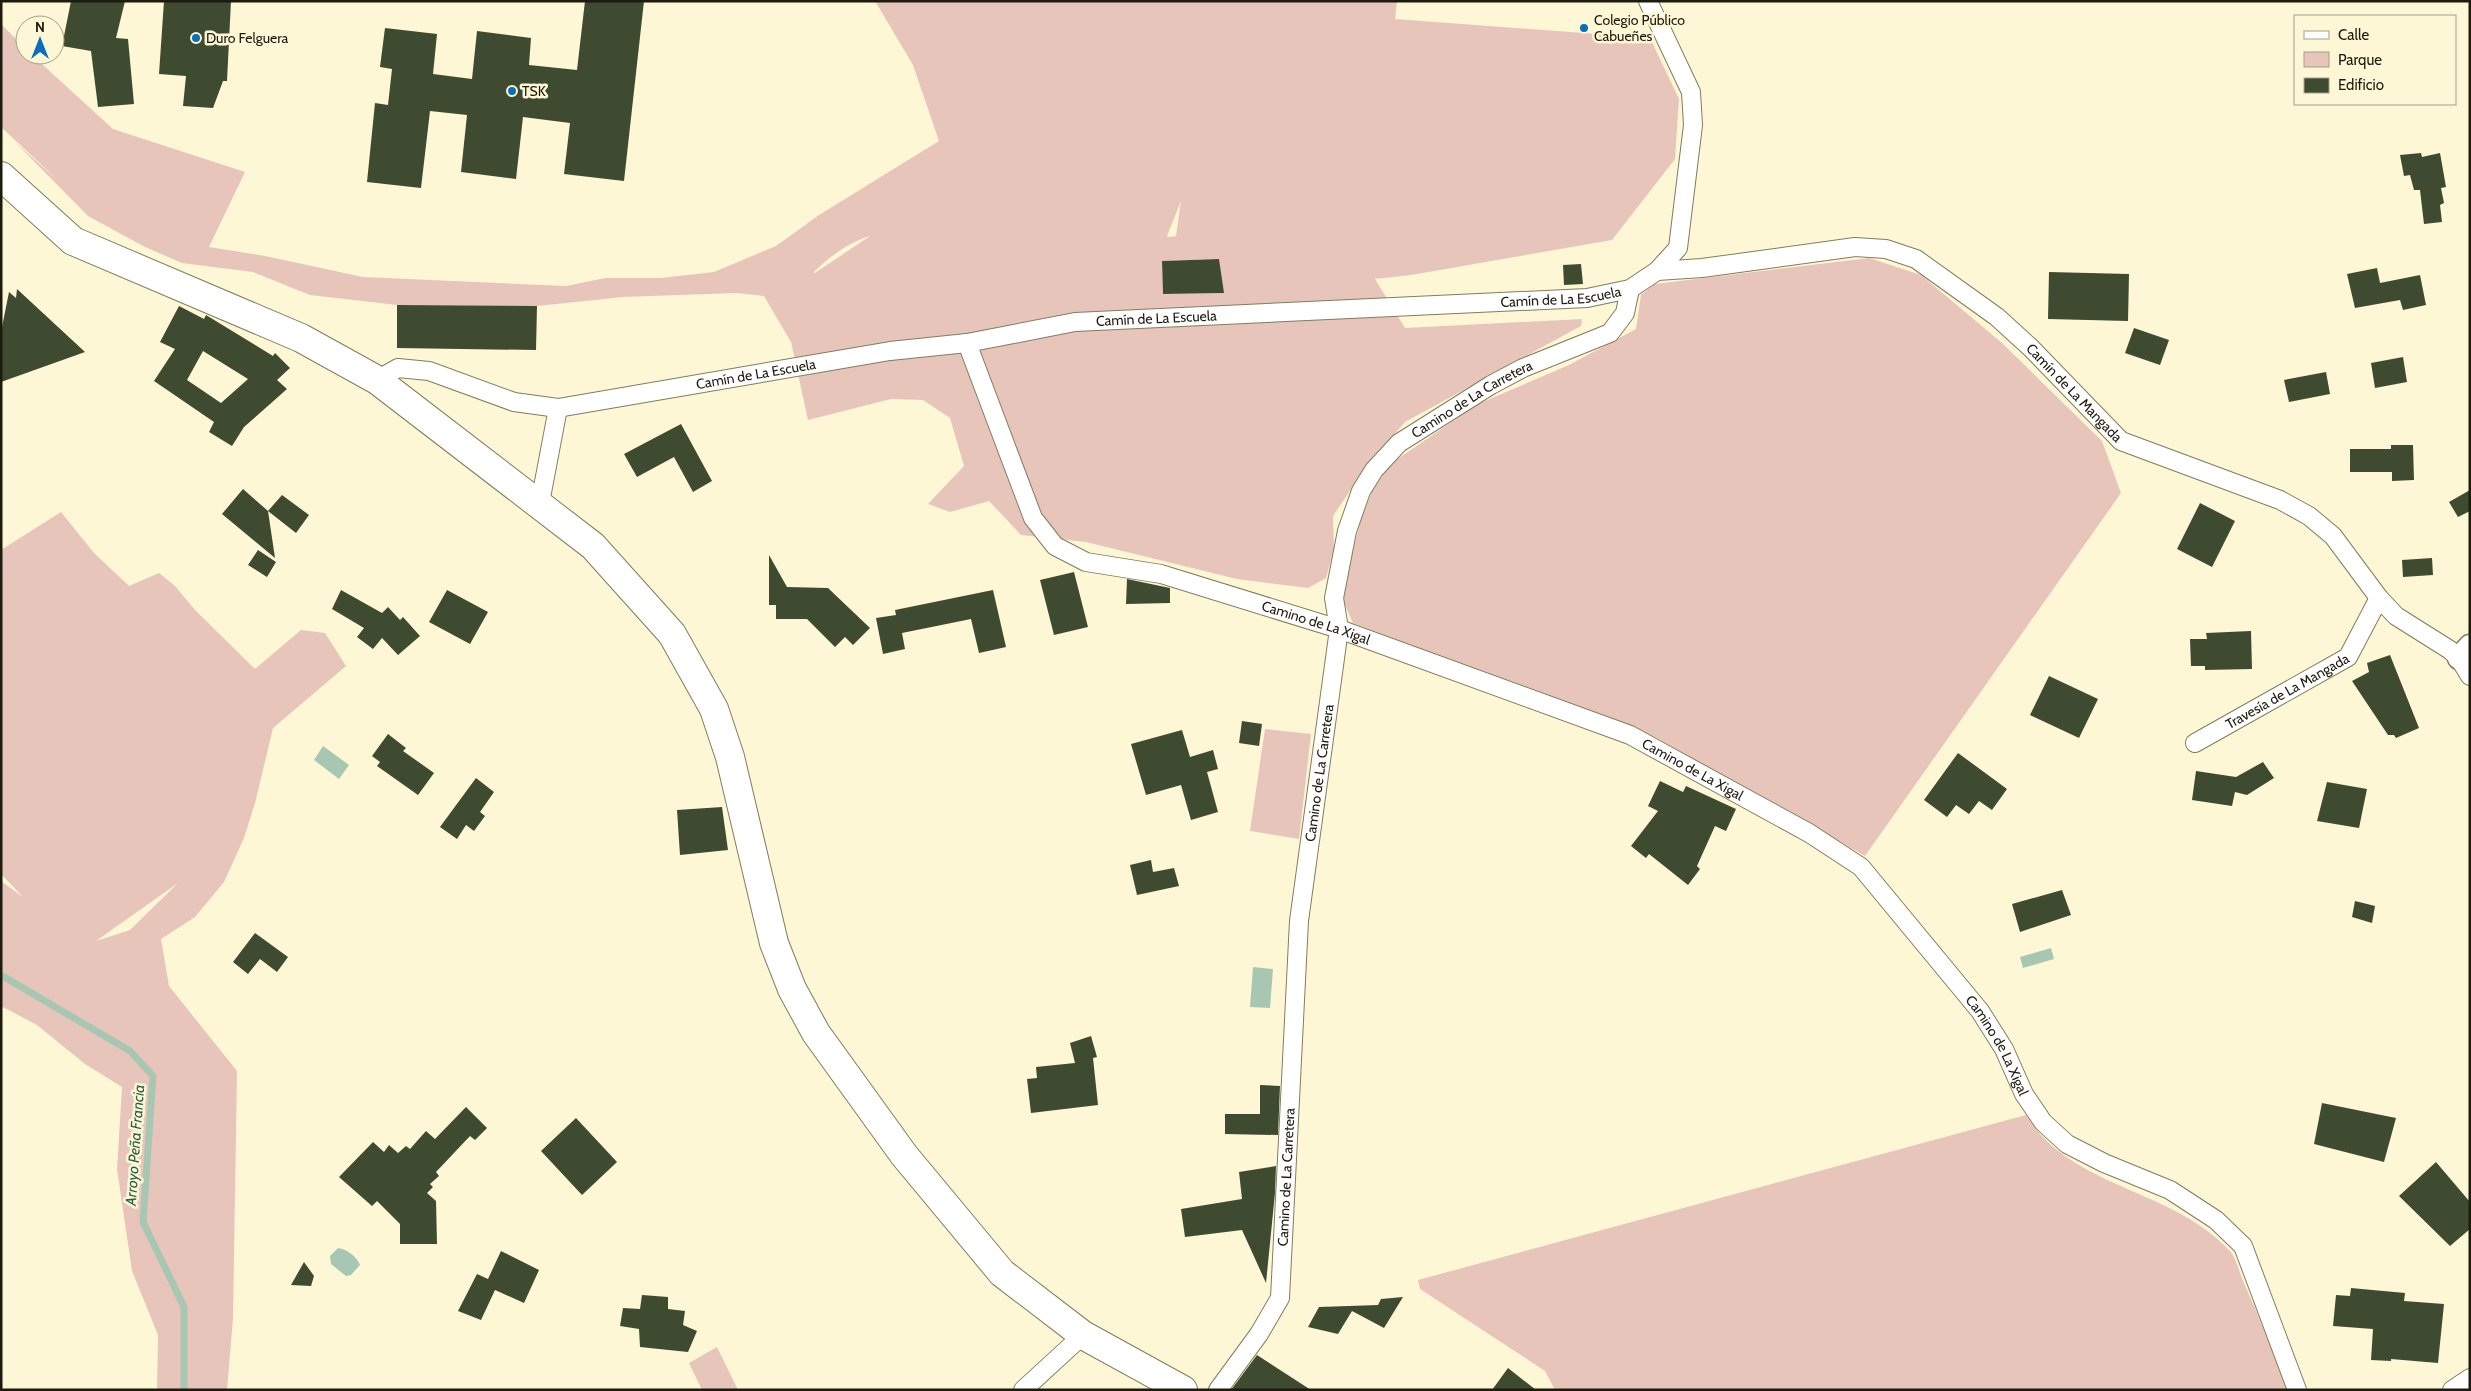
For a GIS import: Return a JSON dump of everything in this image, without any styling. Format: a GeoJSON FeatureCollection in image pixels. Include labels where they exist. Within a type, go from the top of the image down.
{"type":"FeatureCollection","features":[{"type":"Feature","properties":{"kind":"highway"},"geometry":{"type":"LineString","coordinates":[[1,176],[73,241],[301,338],[377,380],[540,503],[593,546],[672,634],[714,709],[730,757],[774,943],[792,989],[816,1033],[904,1155],[1002,1273],[1084,1335],[1183,1390]]}},
{"type":"Feature","properties":{"kind":"street","name":"Camín de La Escuela"},"geometry":{"type":"LineString","coordinates":[[377,380],[398,368],[429,371],[514,402],[558,408],[890,351],[968,343],[1075,322],[1587,298],[1630,289],[1657,271],[1678,248],[1694,125],[1691,92],[1648,1]]}},
{"type":"Feature","properties":{"kind":"street","name":"Camín de La Mangada"},"geometry":{"type":"LineString","coordinates":[[1657,271],[1702,268],[1855,247],[1886,249],[1916,259],[1997,317],[2031,348],[2122,441],[2280,500],[2309,516],[2333,536],[2379,598],[2396,616],[2466,660]]}},
{"type":"Feature","properties":{"kind":"street","name":"Camino de La Carretera"},"geometry":{"type":"LineString","coordinates":[[1218,1390],[1259,1334],[1280,1298],[1300,921],[1339,629],[1334,598],[1347,531],[1361,491],[1374,470],[1399,443],[1491,385],[1523,368],[1610,333],[1625,313],[1630,289]]}},
{"type":"Feature","properties":{"kind":"street","name":"Camino de La Xigal"},"geometry":{"type":"LineString","coordinates":[[968,343],[1033,518],[1055,546],[1086,562],[1161,574],[1339,629],[1630,735],[1809,833],[1861,867],[1980,1011],[2004,1049],[2024,1094],[2043,1122],[2068,1144],[2104,1163],[2170,1190],[2216,1220],[2242,1246],[2297,1390]]}},
{"type":"Feature","properties":{"kind":"street"},"geometry":{"type":"LineString","coordinates":[[540,503],[558,408]]}},
{"type":"Feature","properties":{"kind":"street","name":"Travesía de La Mangada"},"geometry":{"type":"LineString","coordinates":[[2195,743],[2348,657],[2379,598]]}},
{"type":"Feature","properties":{"kind":"street"},"geometry":{"type":"LineString","coordinates":[[1023,1390],[1084,1335]]}},
{"type":"Feature","properties":{"kind":"street"},"geometry":{"type":"LineString","coordinates":[[2452,1390],[2470,1378]]}},
{"type":"Feature","properties":{"kind":"green space"},"geometry":{"type":"Polygon","coordinates":[[[875,1],[1397,1],[1395,19],[1650,38],[1679,99],[1675,159],[1612,240],[1411,275],[1375,279],[1405,328],[1582,319],[1581,326],[1405,422],[1364,470],[1333,516],[1334,549],[1326,578],[1308,588],[1237,579],[1086,542],[1021,535],[989,501],[950,512],[928,504],[964,466],[950,418],[923,400],[891,399],[808,420],[791,342],[764,296],[737,293],[623,297],[537,306],[397,305],[310,295],[253,272],[182,263],[145,247],[88,216],[16,143],[60,182],[1,127],[1,24],[15,38],[15,65],[43,65],[113,129],[245,172],[209,247],[265,256],[363,277],[566,286],[605,278],[661,278],[714,272],[776,246],[819,215],[939,141],[913,65],[875,1]],[[1181,201],[1167,236],[1176,236],[1181,201]],[[870,236],[854,242],[840,251],[814,272],[815,273],[870,236]],[[1219,259],[1162,261],[1163,294],[1223,293],[1219,259]]]}},
{"type":"Feature","properties":{"kind":"green space"},"geometry":{"type":"Polygon","coordinates":[[[1869,258],[1921,275],[2002,343],[2102,441],[2121,493],[1865,856],[1657,738],[1353,623],[1341,596],[1361,519],[1380,471],[1478,404],[1569,365],[1636,329],[1641,295],[1655,284],[1869,258]]]}},
{"type":"Feature","properties":{"kind":"green space"},"geometry":{"type":"Polygon","coordinates":[[[61,512],[94,553],[129,586],[159,573],[175,586],[195,610],[255,669],[301,630],[325,633],[346,666],[273,728],[255,803],[244,838],[224,882],[195,917],[161,939],[169,986],[237,1071],[233,1318],[227,1390],[157,1390],[158,1335],[132,1271],[117,1169],[122,1087],[85,1064],[37,1025],[1,1006],[1,881],[23,897],[1,874],[1,550],[61,512]],[[178,883],[96,941],[130,930],[178,883]]]}},
{"type":"Feature","properties":{"kind":"green space"},"geometry":{"type":"Polygon","coordinates":[[[1265,729],[1311,734],[1299,839],[1250,831],[1265,729]]]}},
{"type":"Feature","properties":{"kind":"green space"},"geometry":{"type":"Polygon","coordinates":[[[2026,1115],[2045,1139],[2068,1158],[2095,1174],[2180,1213],[2206,1230],[2229,1250],[2235,1260],[2287,1390],[1555,1390],[1545,1371],[1420,1289],[1418,1280],[2026,1115]]]}},
{"type":"Feature","properties":{"kind":"green space"},"geometry":{"type":"Polygon","coordinates":[[[717,1347],[738,1390],[702,1390],[689,1363],[717,1347]]]}},
{"type":"Feature","properties":{"kind":"shaded area"},"geometry":{"type":"Polygon","coordinates":[[[323,746],[349,765],[339,779],[314,760],[323,746]]]}},
{"type":"Feature","properties":{"kind":"shaded area"},"geometry":{"type":"Polygon","coordinates":[[[2051,948],[2054,959],[2023,968],[2020,957],[2051,948]]]}},
{"type":"Feature","properties":{"kind":"shaded area"},"geometry":{"type":"Polygon","coordinates":[[[1253,967],[1273,969],[1270,1008],[1250,1007],[1253,967]]]}},
{"type":"Feature","properties":{"kind":"shaded area"},"geometry":{"type":"Polygon","coordinates":[[[338,1248],[354,1256],[359,1262],[360,1265],[351,1275],[346,1276],[331,1264],[330,1256],[338,1248]]]}},
{"type":"Feature","properties":{"kind":"building"},"geometry":{"type":"Polygon","coordinates":[[[71,1],[125,1],[116,38],[128,39],[134,104],[98,107],[91,51],[65,47],[65,31],[71,1]]]}},
{"type":"Feature","properties":{"kind":"building","name":"Duro Felguera"},"geometry":{"type":"Polygon","coordinates":[[[164,1],[231,1],[227,81],[223,81],[213,108],[183,106],[186,76],[159,74],[164,1]]]}},
{"type":"Feature","properties":{"kind":"building","name":"TSK"},"geometry":{"type":"Polygon","coordinates":[[[585,1],[644,1],[624,181],[564,174],[570,123],[523,117],[516,179],[461,172],[467,115],[430,111],[421,188],[367,182],[375,103],[388,105],[392,69],[380,67],[385,28],[437,34],[433,74],[472,79],[477,31],[531,38],[529,65],[577,70],[585,1]]]}},
{"type":"Feature","properties":{"kind":"building"},"geometry":{"type":"Polygon","coordinates":[[[2421,153],[2422,157],[2440,153],[2446,187],[2441,188],[2444,203],[2440,205],[2442,222],[2424,224],[2420,190],[2414,190],[2410,175],[2404,176],[2400,155],[2421,153]]]}},
{"type":"Feature","properties":{"kind":"building"},"geometry":{"type":"Polygon","coordinates":[[[1219,259],[1224,293],[1163,294],[1162,261],[1219,259]]]}},
{"type":"Feature","properties":{"kind":"building"},"geometry":{"type":"Polygon","coordinates":[[[1581,264],[1583,284],[1564,285],[1563,265],[1581,264]]]}},
{"type":"Feature","properties":{"kind":"building"},"geometry":{"type":"Polygon","coordinates":[[[2377,268],[2380,283],[2420,275],[2426,305],[2403,310],[2400,300],[2355,308],[2347,274],[2377,268]]]}},
{"type":"Feature","properties":{"kind":"building"},"geometry":{"type":"Polygon","coordinates":[[[2049,272],[2129,274],[2128,321],[2048,319],[2049,272]]]}},
{"type":"Feature","properties":{"kind":"building"},"geometry":{"type":"Polygon","coordinates":[[[17,289],[85,352],[1,382],[1,332],[9,292],[16,298],[17,289]]]}},
{"type":"Feature","properties":{"kind":"building"},"geometry":{"type":"Polygon","coordinates":[[[397,305],[537,306],[536,350],[397,348],[397,305]]]}},
{"type":"Feature","properties":{"kind":"building"},"geometry":{"type":"Polygon","coordinates":[[[179,306],[204,319],[206,315],[273,356],[275,353],[290,368],[277,380],[287,389],[244,427],[232,446],[209,432],[214,422],[154,381],[175,349],[160,342],[179,306]],[[203,351],[187,380],[221,403],[248,379],[203,351]]]}},
{"type":"Feature","properties":{"kind":"building"},"geometry":{"type":"Polygon","coordinates":[[[2134,328],[2169,340],[2160,365],[2125,353],[2134,328]]]}},
{"type":"Feature","properties":{"kind":"building"},"geometry":{"type":"Polygon","coordinates":[[[2403,357],[2407,382],[2375,388],[2371,363],[2403,357]]]}},
{"type":"Feature","properties":{"kind":"building"},"geometry":{"type":"Polygon","coordinates":[[[2326,372],[2330,394],[2289,402],[2284,380],[2326,372]]]}},
{"type":"Feature","properties":{"kind":"building"},"geometry":{"type":"Polygon","coordinates":[[[681,424],[712,481],[693,492],[674,457],[637,477],[624,454],[681,424]]]}},
{"type":"Feature","properties":{"kind":"building"},"geometry":{"type":"Polygon","coordinates":[[[2391,445],[2413,445],[2414,480],[2392,481],[2392,472],[2350,472],[2350,449],[2391,449],[2391,445]]]}},
{"type":"Feature","properties":{"kind":"building"},"geometry":{"type":"Polygon","coordinates":[[[243,489],[268,511],[275,558],[222,514],[243,489]]]}},
{"type":"Feature","properties":{"kind":"building"},"geometry":{"type":"Polygon","coordinates":[[[2470,490],[2470,511],[2458,517],[2449,502],[2470,490]]]}},
{"type":"Feature","properties":{"kind":"building"},"geometry":{"type":"Polygon","coordinates":[[[282,495],[309,515],[296,533],[268,511],[282,495]]]}},
{"type":"Feature","properties":{"kind":"building"},"geometry":{"type":"Polygon","coordinates":[[[2200,503],[2235,521],[2212,567],[2177,549],[2200,503]]]}},
{"type":"Feature","properties":{"kind":"building"},"geometry":{"type":"Polygon","coordinates":[[[258,550],[276,562],[267,577],[248,565],[258,550]]]}},
{"type":"Feature","properties":{"kind":"building"},"geometry":{"type":"Polygon","coordinates":[[[769,555],[787,587],[828,588],[870,628],[853,645],[845,637],[835,647],[807,619],[776,619],[776,605],[769,605],[769,555]]]}},
{"type":"Feature","properties":{"kind":"building"},"geometry":{"type":"Polygon","coordinates":[[[2432,558],[2433,575],[2403,577],[2402,560],[2432,558]]]}},
{"type":"Feature","properties":{"kind":"building"},"geometry":{"type":"Polygon","coordinates":[[[1074,572],[1088,627],[1054,635],[1040,580],[1074,572]]]}},
{"type":"Feature","properties":{"kind":"building"},"geometry":{"type":"Polygon","coordinates":[[[1127,579],[1170,588],[1170,603],[1126,604],[1127,579]]]}},
{"type":"Feature","properties":{"kind":"building"},"geometry":{"type":"Polygon","coordinates":[[[341,590],[382,613],[388,607],[400,620],[403,617],[420,636],[398,655],[382,638],[373,649],[357,637],[364,628],[332,609],[341,590]]]}},
{"type":"Feature","properties":{"kind":"building"},"geometry":{"type":"Polygon","coordinates":[[[447,590],[488,612],[470,644],[429,622],[447,590]]]}},
{"type":"Feature","properties":{"kind":"building"},"geometry":{"type":"Polygon","coordinates":[[[993,590],[1006,647],[979,653],[971,619],[902,633],[905,649],[883,654],[876,618],[896,615],[895,610],[993,590]]]}},
{"type":"Feature","properties":{"kind":"building"},"geometry":{"type":"Polygon","coordinates":[[[2251,631],[2252,669],[2205,670],[2205,666],[2191,666],[2190,639],[2207,639],[2206,633],[2251,631]]]}},
{"type":"Feature","properties":{"kind":"building"},"geometry":{"type":"Polygon","coordinates":[[[2390,655],[2419,728],[2396,738],[2394,735],[2388,735],[2352,681],[2369,672],[2367,663],[2390,655]]]}},
{"type":"Feature","properties":{"kind":"building"},"geometry":{"type":"Polygon","coordinates":[[[2049,676],[2098,699],[2079,738],[2030,715],[2049,676]]]}},
{"type":"Feature","properties":{"kind":"building"},"geometry":{"type":"Polygon","coordinates":[[[1242,721],[1262,724],[1259,746],[1239,743],[1242,721]]]}},
{"type":"Feature","properties":{"kind":"building"},"geometry":{"type":"Polygon","coordinates":[[[1182,730],[1190,757],[1213,750],[1218,769],[1207,772],[1218,812],[1191,820],[1181,785],[1146,795],[1131,744],[1182,730]]]}},
{"type":"Feature","properties":{"kind":"building"},"geometry":{"type":"Polygon","coordinates":[[[388,734],[406,748],[403,751],[434,773],[418,795],[377,766],[380,762],[372,756],[388,734]]]}},
{"type":"Feature","properties":{"kind":"building"},"geometry":{"type":"Polygon","coordinates":[[[1958,753],[2007,789],[1992,810],[1979,801],[1969,814],[1956,805],[1947,817],[1924,800],[1958,753]]]}},
{"type":"Feature","properties":{"kind":"building"},"geometry":{"type":"Polygon","coordinates":[[[2263,762],[2274,778],[2247,795],[2235,792],[2232,806],[2192,800],[2196,771],[2236,777],[2263,762]]]}},
{"type":"Feature","properties":{"kind":"building"},"geometry":{"type":"Polygon","coordinates":[[[476,778],[494,792],[480,812],[485,816],[474,831],[466,825],[457,839],[440,827],[476,778]]]}},
{"type":"Feature","properties":{"kind":"building"},"geometry":{"type":"Polygon","coordinates":[[[1660,781],[1683,792],[1686,786],[1736,809],[1726,831],[1715,826],[1697,866],[1700,869],[1688,885],[1649,854],[1646,858],[1631,846],[1658,811],[1648,806],[1660,781]]]}},
{"type":"Feature","properties":{"kind":"building"},"geometry":{"type":"Polygon","coordinates":[[[2327,782],[2367,789],[2359,828],[2317,821],[2327,782]]]}},
{"type":"Feature","properties":{"kind":"building"},"geometry":{"type":"Polygon","coordinates":[[[722,807],[728,850],[680,855],[677,810],[722,807]]]}},
{"type":"Feature","properties":{"kind":"building"},"geometry":{"type":"Polygon","coordinates":[[[1151,860],[1153,872],[1174,868],[1179,886],[1137,895],[1130,865],[1151,860]]]}},
{"type":"Feature","properties":{"kind":"building"},"geometry":{"type":"Polygon","coordinates":[[[2062,890],[2071,915],[2020,932],[2012,904],[2062,890]]]}},
{"type":"Feature","properties":{"kind":"building"},"geometry":{"type":"Polygon","coordinates":[[[2355,901],[2375,906],[2372,923],[2352,917],[2355,901]]]}},
{"type":"Feature","properties":{"kind":"building"},"geometry":{"type":"Polygon","coordinates":[[[255,933],[288,957],[277,972],[260,959],[248,974],[233,962],[255,933]]]}},
{"type":"Feature","properties":{"kind":"building"},"geometry":{"type":"Polygon","coordinates":[[[1091,1036],[1097,1057],[1093,1058],[1098,1105],[1031,1113],[1027,1079],[1037,1078],[1036,1067],[1075,1063],[1070,1043],[1091,1036]]]}},
{"type":"Feature","properties":{"kind":"building"},"geometry":{"type":"Polygon","coordinates":[[[1260,1085],[1280,1086],[1278,1135],[1225,1134],[1225,1114],[1260,1114],[1260,1085]]]}},
{"type":"Feature","properties":{"kind":"building"},"geometry":{"type":"Polygon","coordinates":[[[2322,1103],[2396,1118],[2384,1162],[2314,1144],[2322,1103]]]}},
{"type":"Feature","properties":{"kind":"building"},"geometry":{"type":"Polygon","coordinates":[[[466,1107],[487,1128],[475,1140],[470,1136],[436,1172],[439,1176],[430,1184],[433,1187],[427,1193],[436,1201],[437,1244],[400,1244],[400,1224],[377,1201],[372,1206],[339,1177],[373,1142],[384,1152],[389,1145],[398,1153],[406,1146],[410,1149],[426,1131],[435,1139],[466,1107]]]}},
{"type":"Feature","properties":{"kind":"building"},"geometry":{"type":"Polygon","coordinates":[[[576,1118],[617,1162],[582,1195],[541,1151],[576,1118]]]}},
{"type":"Feature","properties":{"kind":"building"},"geometry":{"type":"Polygon","coordinates":[[[2436,1162],[2470,1202],[2470,1229],[2450,1246],[2399,1196],[2436,1162]]]}},
{"type":"Feature","properties":{"kind":"building"},"geometry":{"type":"Polygon","coordinates":[[[1276,1166],[1266,1283],[1242,1230],[1185,1237],[1181,1209],[1242,1199],[1239,1172],[1276,1166]]]}},
{"type":"Feature","properties":{"kind":"building"},"geometry":{"type":"Polygon","coordinates":[[[501,1251],[539,1270],[524,1303],[495,1290],[481,1320],[458,1311],[477,1274],[488,1279],[501,1251]]]}},
{"type":"Feature","properties":{"kind":"building"},"geometry":{"type":"Polygon","coordinates":[[[304,1262],[314,1276],[311,1286],[291,1285],[304,1262]]]}},
{"type":"Feature","properties":{"kind":"building"},"geometry":{"type":"Polygon","coordinates":[[[2351,1288],[2405,1293],[2404,1301],[2444,1304],[2438,1363],[2391,1359],[2391,1361],[2371,1360],[2373,1329],[2333,1326],[2336,1295],[2350,1296],[2351,1288]]]}},
{"type":"Feature","properties":{"kind":"building"},"geometry":{"type":"Polygon","coordinates":[[[642,1295],[668,1297],[668,1309],[685,1311],[683,1325],[697,1331],[688,1352],[640,1347],[639,1329],[620,1326],[623,1308],[640,1309],[642,1295]]]}},
{"type":"Feature","properties":{"kind":"building"},"geometry":{"type":"Polygon","coordinates":[[[1403,1297],[1384,1328],[1352,1311],[1338,1334],[1308,1327],[1319,1307],[1378,1305],[1381,1299],[1403,1297]]]}},
{"type":"Feature","properties":{"kind":"building"},"geometry":{"type":"Polygon","coordinates":[[[1257,1355],[1311,1390],[1231,1390],[1257,1355]]]}},
{"type":"Feature","properties":{"kind":"building"},"geometry":{"type":"Polygon","coordinates":[[[1508,1368],[1536,1390],[1492,1390],[1508,1368]]]}},
{"type":"Feature","properties":{"kind":"waterway","name":"Arroyo Peña Francia"},"geometry":{"type":"LineString","coordinates":[[1,975],[130,1051],[153,1076],[143,1222],[184,1307],[184,1390]]}},
{"type":"Feature","properties":{"kind":"place","name":"Colegio Público Cabueñes"},"geometry":{"type":"Point","coordinates":[1584,28]}},
{"type":"Feature","properties":{"kind":"place","name":"Duro Felguera"},"geometry":{"type":"Point","coordinates":[196,38]}},
{"type":"Feature","properties":{"kind":"place","name":"TSK"},"geometry":{"type":"Point","coordinates":[512,91]}}]}
